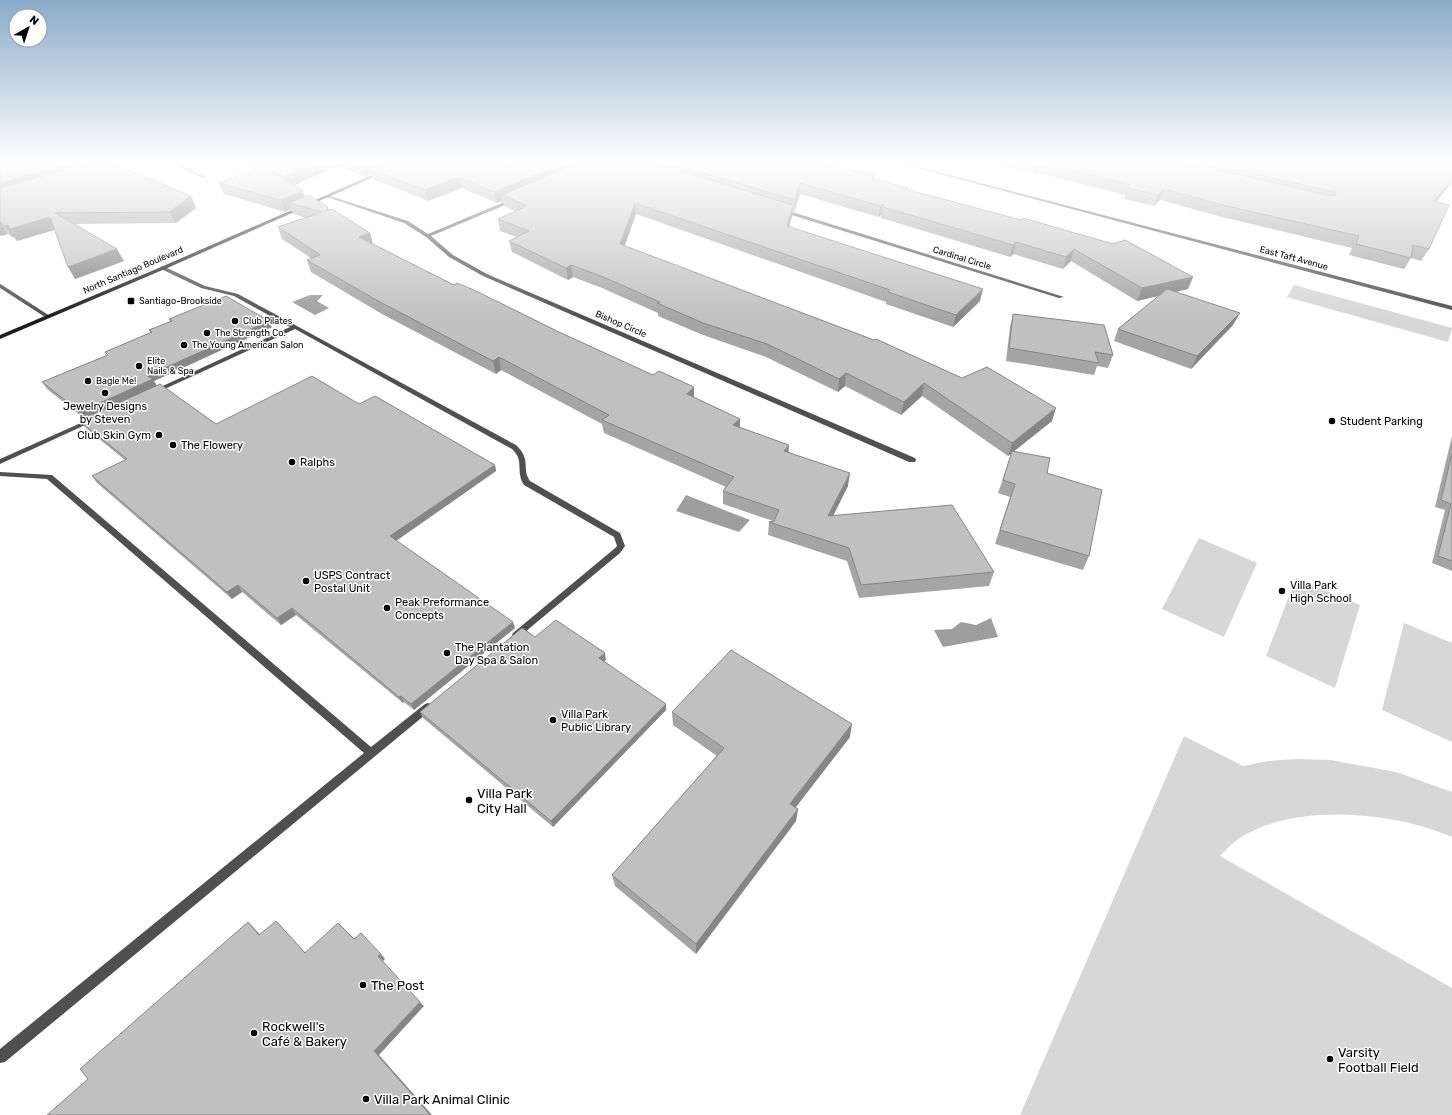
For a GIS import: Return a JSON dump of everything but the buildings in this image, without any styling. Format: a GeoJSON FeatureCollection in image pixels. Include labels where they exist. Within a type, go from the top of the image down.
{"type":"FeatureCollection","features":[{"type":"Feature","properties":{"kind":"main road","name":"North Santiago Boulevard"},"geometry":{"type":"LineString","coordinates":[[0,337],[285,215]]}},
{"type":"Feature","properties":{"kind":"street","name":"Bishop Circle"},"geometry":{"type":"LineString","coordinates":[[389,215],[418,229],[451,256],[486,275],[912,460]]}},
{"type":"Feature","properties":{"kind":"street"},"geometry":{"type":"LineString","coordinates":[[428,236],[476,215]]}},
{"type":"Feature","properties":{"kind":"street","name":"Cardinal Circle"},"geometry":{"type":"LineString","coordinates":[[796,215],[1062,297]]}},
{"type":"Feature","properties":{"kind":"street","name":"East Taft Avenue"},"geometry":{"type":"LineString","coordinates":[[1098,215],[1452,308]]}},
{"type":"Feature","properties":{"kind":"street"},"geometry":{"type":"LineString","coordinates":[[163,268],[203,287],[236,295],[514,447],[523,457],[526,482],[608,529],[617,536],[621,546],[612,556],[505,644]]}},
{"type":"Feature","properties":{"kind":"street"},"geometry":{"type":"LineString","coordinates":[[0,286],[47,316]]}},
{"type":"Feature","properties":{"kind":"street"},"geometry":{"type":"LineString","coordinates":[[149,394],[295,327]]}},
{"type":"Feature","properties":{"kind":"street"},"geometry":{"type":"LineString","coordinates":[[0,462],[98,417]]}},
{"type":"Feature","properties":{"kind":"street"},"geometry":{"type":"LineString","coordinates":[[0,474],[49,477],[371,753]]}},
{"type":"Feature","properties":{"kind":"street"},"geometry":{"type":"LineString","coordinates":[[0,1057],[438,698]]}},
{"type":"Feature","properties":{"kind":"shaded area"},"geometry":{"type":"Polygon","coordinates":[[[1294,285],[1452,328],[1448,342],[1287,297],[1294,285]]]}},
{"type":"Feature","properties":{"kind":"shaded area"},"geometry":{"type":"Polygon","coordinates":[[[310,295],[323,295],[317,301],[329,308],[315,315],[292,302],[310,295]]]}},
{"type":"Feature","properties":{"kind":"shaded area"},"geometry":{"type":"Polygon","coordinates":[[[686,495],[750,520],[739,532],[676,511],[686,495]]]}},
{"type":"Feature","properties":{"kind":"shaded area"},"geometry":{"type":"Polygon","coordinates":[[[1199,538],[1257,563],[1224,637],[1162,609],[1199,538]]]}},
{"type":"Feature","properties":{"kind":"shaded area"},"geometry":{"type":"Polygon","coordinates":[[[1296,578],[1360,605],[1335,688],[1266,656],[1296,578]]]}},
{"type":"Feature","properties":{"kind":"shaded area"},"geometry":{"type":"Polygon","coordinates":[[[991,618],[998,637],[943,647],[934,630],[952,629],[961,622],[976,625],[991,618]]]}},
{"type":"Feature","properties":{"kind":"shaded area"},"geometry":{"type":"Polygon","coordinates":[[[1404,623],[1452,643],[1452,742],[1382,710],[1404,623]]]}},
{"type":"Feature","properties":{"kind":"shaded area"},"geometry":{"type":"Polygon","coordinates":[[[1184,736],[1243,766],[1268,761],[1297,759],[1330,760],[1396,772],[1452,792],[1452,837],[1428,828],[1374,817],[1316,815],[1288,819],[1263,827],[1237,840],[1220,856],[1452,988],[1452,1115],[1020,1115],[1184,736]]]}},
{"type":"Feature","properties":{"kind":"place","name":"Santiago-Brookside"},"geometry":{"type":"Point","coordinates":[131,301]}},
{"type":"Feature","properties":{"kind":"place","name":"Club Pilates"},"geometry":{"type":"Point","coordinates":[235,321]}},
{"type":"Feature","properties":{"kind":"place","name":"The Strength Co."},"geometry":{"type":"Point","coordinates":[207,333]}},
{"type":"Feature","properties":{"kind":"place","name":"The Young American Salon"},"geometry":{"type":"Point","coordinates":[184,345]}},
{"type":"Feature","properties":{"kind":"place","name":"Elite Nails & Spa"},"geometry":{"type":"Point","coordinates":[139,366]}},
{"type":"Feature","properties":{"kind":"place","name":"Bagle Me!"},"geometry":{"type":"Point","coordinates":[88,381]}},
{"type":"Feature","properties":{"kind":"place","name":"Jewelry Designs by Steven"},"geometry":{"type":"Point","coordinates":[105,393]}},
{"type":"Feature","properties":{"kind":"place","name":"Student Parking"},"geometry":{"type":"Point","coordinates":[1332,421]}},
{"type":"Feature","properties":{"kind":"place","name":"Club Skin Gym"},"geometry":{"type":"Point","coordinates":[159,435]}},
{"type":"Feature","properties":{"kind":"place","name":"The Flowery"},"geometry":{"type":"Point","coordinates":[173,445]}},
{"type":"Feature","properties":{"kind":"place","name":"Ralphs"},"geometry":{"type":"Point","coordinates":[292,462]}},
{"type":"Feature","properties":{"kind":"place","name":"USPS Contract Postal Unit"},"geometry":{"type":"Point","coordinates":[306,581]}},
{"type":"Feature","properties":{"kind":"place","name":"Villa Park High School"},"geometry":{"type":"Point","coordinates":[1282,591]}},
{"type":"Feature","properties":{"kind":"place","name":"Peak Preformance Concepts"},"geometry":{"type":"Point","coordinates":[387,608]}},
{"type":"Feature","properties":{"kind":"place","name":"The Plantation Day Spa & Salon"},"geometry":{"type":"Point","coordinates":[447,653]}},
{"type":"Feature","properties":{"kind":"place","name":"Villa Park Public Library"},"geometry":{"type":"Point","coordinates":[553,720]}},
{"type":"Feature","properties":{"kind":"place","name":"Villa Park City Hall"},"geometry":{"type":"Point","coordinates":[469,800]}},
{"type":"Feature","properties":{"kind":"place","name":"The Post"},"geometry":{"type":"Point","coordinates":[363,985]}},
{"type":"Feature","properties":{"kind":"place","name":"Rockwell's Café & Bakery"},"geometry":{"type":"Point","coordinates":[254,1033]}},
{"type":"Feature","properties":{"kind":"place","name":"Varsity Football Field"},"geometry":{"type":"Point","coordinates":[1330,1059]}},
{"type":"Feature","properties":{"kind":"place","name":"Villa Park Animal Clinic"},"geometry":{"type":"Point","coordinates":[366,1099]}}]}
